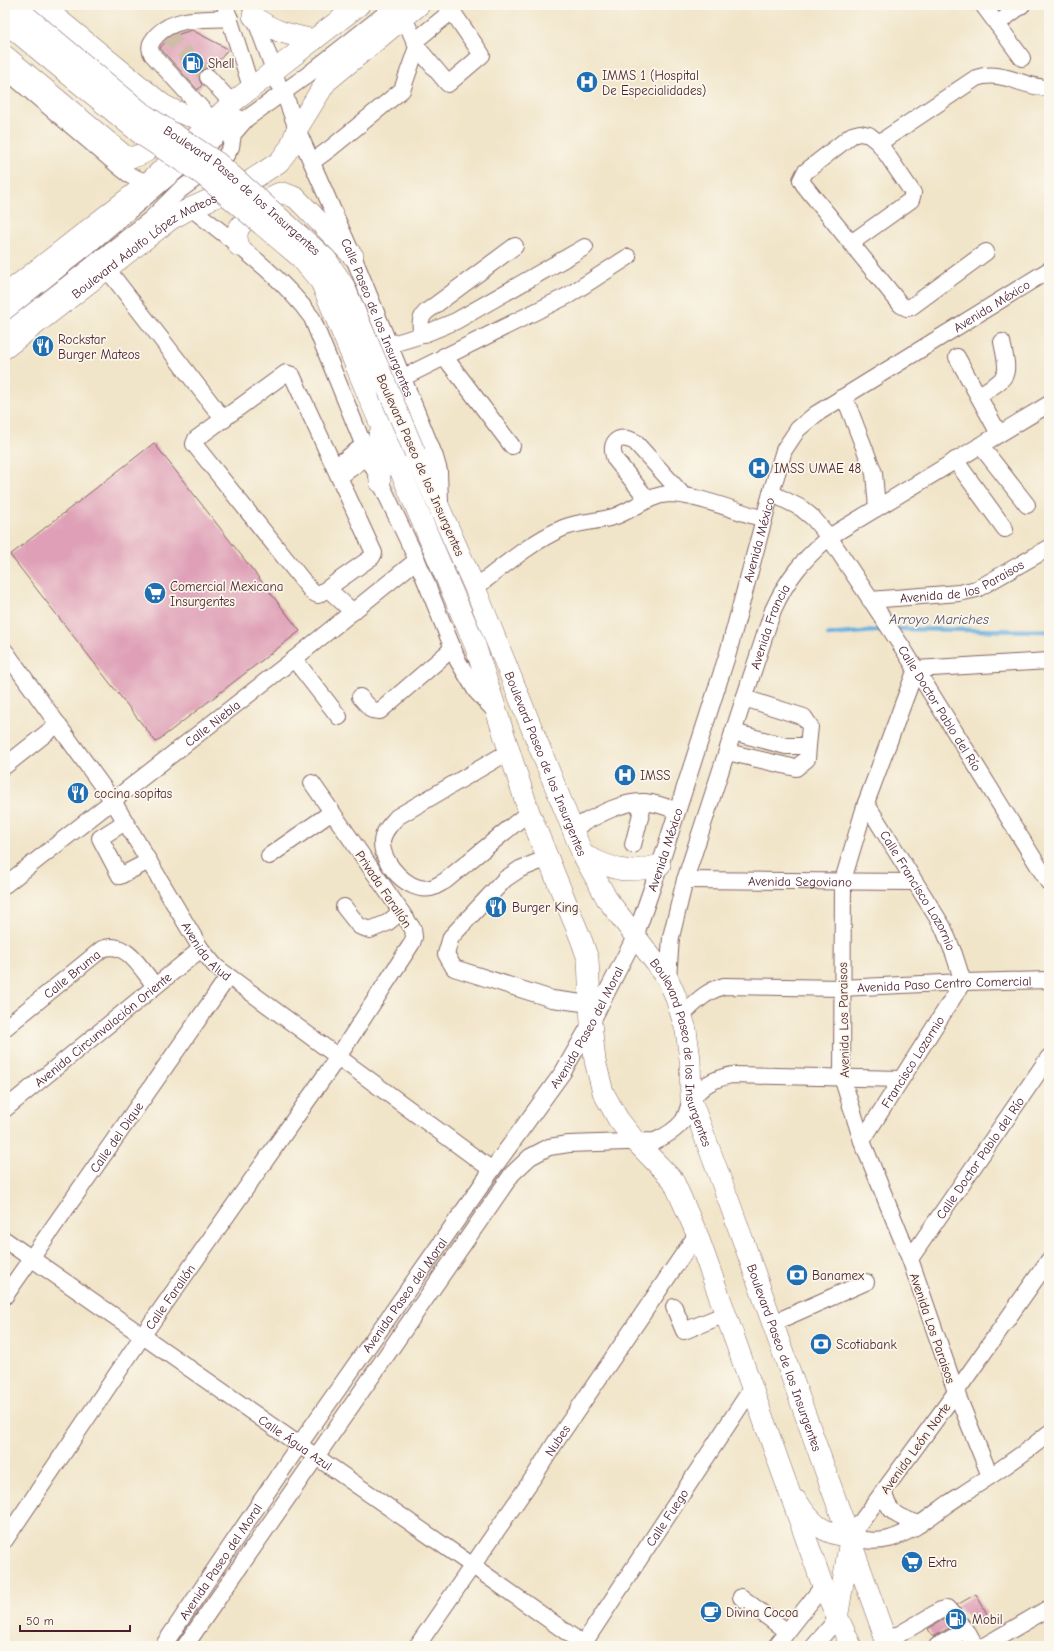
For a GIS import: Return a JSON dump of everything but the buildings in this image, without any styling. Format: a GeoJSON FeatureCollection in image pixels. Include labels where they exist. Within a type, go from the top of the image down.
{"type":"FeatureCollection","features":[{"type":"Feature","properties":{"kind":"main road","name":"Boulevard Paseo de los Insurgentes"},"geometry":{"type":"LineString","coordinates":[[13,5],[142,113],[218,163],[326,259],[344,286],[440,511],[475,588],[583,854],[607,899],[668,979],[682,1015],[690,1059],[691,1100],[773,1323],[887,1644]]}},
{"type":"Feature","properties":{"kind":"main road"},"geometry":{"type":"LineString","coordinates":[[41,5],[163,105],[192,118],[212,120]]}},
{"type":"Feature","properties":{"kind":"main road"},"geometry":{"type":"LineString","coordinates":[[5,295],[148,183],[212,120],[251,87],[278,81],[314,40],[360,5]]}},
{"type":"Feature","properties":{"kind":"main road","name":"Boulevard Adolfo López Mateos"},"geometry":{"type":"LineString","coordinates":[[5,348],[171,219],[191,208],[247,183],[274,165],[291,146],[297,128],[326,82],[406,9]]}},
{"type":"Feature","properties":{"kind":"main road"},"geometry":{"type":"LineString","coordinates":[[252,10],[275,30],[293,36],[314,40]]}},
{"type":"Feature","properties":{"kind":"main road","name":"Boulevard Paseo de los Insurgentes"},"geometry":{"type":"LineString","coordinates":[[5,22],[142,135],[203,175],[304,261],[321,282],[379,422],[475,645],[529,812],[588,959],[595,1061],[603,1092],[618,1119],[636,1142],[673,1180],[697,1234],[782,1476],[823,1586],[849,1644]]}},
{"type":"Feature","properties":{"kind":"main road"},"geometry":{"type":"LineString","coordinates":[[5,56],[126,157],[132,158],[145,153],[163,133],[166,116],[163,105]]}},
{"type":"Feature","properties":{"kind":"main road"},"geometry":{"type":"LineString","coordinates":[[239,246],[237,234],[242,225],[272,196],[284,194],[296,198],[353,256]]}},
{"type":"Feature","properties":{"kind":"main road"},"geometry":{"type":"LineString","coordinates":[[379,422],[380,482]]}},
{"type":"Feature","properties":{"kind":"main road"},"geometry":{"type":"LineString","coordinates":[[583,854],[613,868],[627,871],[660,865]]}},
{"type":"Feature","properties":{"kind":"main road"},"geometry":{"type":"LineString","coordinates":[[782,1476],[801,1507],[815,1523],[833,1535],[850,1537],[837,1619]]}},
{"type":"Feature","properties":{"kind":"street"},"geometry":{"type":"LineString","coordinates":[[5,312],[167,180],[278,81],[379,5]]}},
{"type":"Feature","properties":{"kind":"street"},"geometry":{"type":"LineString","coordinates":[[983,5],[1022,58]]}},
{"type":"Feature","properties":{"kind":"street"},"geometry":{"type":"LineString","coordinates":[[997,24],[1022,5]]}},
{"type":"Feature","properties":{"kind":"street"},"geometry":{"type":"LineString","coordinates":[[5,333],[152,218],[180,190],[225,157],[231,146],[233,134],[278,81],[306,76],[406,9],[416,44],[402,90],[312,162]]}},
{"type":"Feature","properties":{"kind":"street","name":"Calle Paseo de los Insurgentes"},"geometry":{"type":"LineString","coordinates":[[252,10],[297,128],[353,256],[435,457],[439,471],[440,511]]}},
{"type":"Feature","properties":{"kind":"street"},"geometry":{"type":"LineString","coordinates":[[212,120],[152,54],[149,48],[150,43],[164,31],[181,21],[228,12],[251,87]]}},
{"type":"Feature","properties":{"kind":"street"},"geometry":{"type":"LineString","coordinates":[[5,69],[131,176],[148,183]]}},
{"type":"Feature","properties":{"kind":"street"},"geometry":{"type":"LineString","coordinates":[[880,143],[976,78],[986,75],[997,75],[1049,88]]}},
{"type":"Feature","properties":{"kind":"street"},"geometry":{"type":"LineString","coordinates":[[208,76],[232,103]]}},
{"type":"Feature","properties":{"kind":"street"},"geometry":{"type":"LineString","coordinates":[[852,243],[913,196],[912,189],[880,143],[869,134],[860,133],[852,135],[803,176],[802,180],[804,185],[901,305],[907,308],[986,252]]}},
{"type":"Feature","properties":{"kind":"street"},"geometry":{"type":"LineString","coordinates":[[191,208],[239,246],[299,300],[312,318],[366,450],[417,560],[453,648],[466,675],[476,691],[498,714]]}},
{"type":"Feature","properties":{"kind":"street"},"geometry":{"type":"LineString","coordinates":[[422,335],[420,323],[421,317],[426,312],[515,246]]}},
{"type":"Feature","properties":{"kind":"street"},"geometry":{"type":"LineString","coordinates":[[389,345],[422,335],[456,321],[585,247]]}},
{"type":"Feature","properties":{"kind":"street"},"geometry":{"type":"LineString","coordinates":[[402,378],[569,295],[628,257]]}},
{"type":"Feature","properties":{"kind":"street"},"geometry":{"type":"LineString","coordinates":[[107,269],[224,420]]}},
{"type":"Feature","properties":{"kind":"street","name":"Avenida México"},"geometry":{"type":"LineString","coordinates":[[635,937],[660,865],[728,653],[770,494],[784,450],[798,429],[816,414],[1049,270]]}},
{"type":"Feature","properties":{"kind":"street"},"geometry":{"type":"LineString","coordinates":[[979,395],[1002,381],[1008,369],[1002,342]]}},
{"type":"Feature","properties":{"kind":"street"},"geometry":{"type":"LineString","coordinates":[[444,356],[512,446]]}},
{"type":"Feature","properties":{"kind":"street"},"geometry":{"type":"LineString","coordinates":[[957,357],[999,434]]}},
{"type":"Feature","properties":{"kind":"street"},"geometry":{"type":"LineString","coordinates":[[286,373],[291,374],[337,472],[374,553],[372,557],[318,595],[312,592],[195,448],[194,444],[196,439],[224,420],[286,373]]}},
{"type":"Feature","properties":{"kind":"street"},"geometry":{"type":"LineString","coordinates":[[841,398],[848,406],[874,473],[877,508]]}},
{"type":"Feature","properties":{"kind":"street","name":"Avenida Francia"},"geometry":{"type":"LineString","coordinates":[[668,979],[671,937],[685,880],[773,610],[790,577],[803,561],[829,537],[1049,404]]}},
{"type":"Feature","properties":{"kind":"street"},"geometry":{"type":"LineString","coordinates":[[648,500],[615,459],[612,451],[614,443],[620,438],[628,438],[635,442],[682,495]]}},
{"type":"Feature","properties":{"kind":"street"},"geometry":{"type":"LineString","coordinates":[[980,445],[1027,505]]}},
{"type":"Feature","properties":{"kind":"street"},"geometry":{"type":"LineString","coordinates":[[337,472],[366,450]]}},
{"type":"Feature","properties":{"kind":"street"},"geometry":{"type":"LineString","coordinates":[[955,460],[1005,529]]}},
{"type":"Feature","properties":{"kind":"street"},"geometry":{"type":"LineString","coordinates":[[475,588],[505,565],[548,536],[580,522],[616,516],[648,500],[669,494],[682,495],[764,519]]}},
{"type":"Feature","properties":{"kind":"street","name":"Calle Doctor Pablo del Río"},"geometry":{"type":"LineString","coordinates":[[770,494],[801,508],[813,518],[829,537],[904,650],[1049,883]]}},
{"type":"Feature","properties":{"kind":"street","name":"Avenida de los Paraisos"},"geometry":{"type":"LineString","coordinates":[[870,600],[959,593],[977,589],[1049,548]]}},
{"type":"Feature","properties":{"kind":"street","name":"Calle Niebla"},"geometry":{"type":"LineString","coordinates":[[5,885],[294,659],[417,560]]}},
{"type":"Feature","properties":{"kind":"street"},"geometry":{"type":"LineString","coordinates":[[333,585],[357,608]]}},
{"type":"Feature","properties":{"kind":"street"},"geometry":{"type":"LineString","coordinates":[[360,697],[372,710],[380,711],[453,648]]}},
{"type":"Feature","properties":{"kind":"street","name":"Avenida Alud"},"geometry":{"type":"LineString","coordinates":[[5,651],[113,801],[201,949],[216,967],[492,1170]]}},
{"type":"Feature","properties":{"kind":"street"},"geometry":{"type":"LineString","coordinates":[[294,659],[339,717]]}},
{"type":"Feature","properties":{"kind":"street"},"geometry":{"type":"LineString","coordinates":[[916,669],[1048,662]]}},
{"type":"Feature","properties":{"kind":"street","name":"Avenida Los Paraisos"},"geometry":{"type":"LineString","coordinates":[[916,669],[866,803],[843,880],[841,988],[842,1077],[862,1141],[910,1259],[956,1392],[990,1476]]}},
{"type":"Feature","properties":{"kind":"street"},"geometry":{"type":"LineString","coordinates":[[727,752],[796,768],[807,759],[810,726],[804,716],[744,698]]}},
{"type":"Feature","properties":{"kind":"street"},"geometry":{"type":"LineString","coordinates":[[5,766],[58,724]]}},
{"type":"Feature","properties":{"kind":"street"},"geometry":{"type":"LineString","coordinates":[[733,732],[786,746],[808,746]]}},
{"type":"Feature","properties":{"kind":"street"},"geometry":{"type":"LineString","coordinates":[[510,751],[397,817],[386,829],[382,843],[387,860],[400,879],[416,888],[431,888],[445,881],[529,812]]}},
{"type":"Feature","properties":{"kind":"street","name":"Privada Farallón"},"geometry":{"type":"LineString","coordinates":[[312,783],[401,912],[412,929],[414,937],[412,943],[338,1057]]}},
{"type":"Feature","properties":{"kind":"street"},"geometry":{"type":"LineString","coordinates":[[572,829],[623,806],[644,802],[677,811]]}},
{"type":"Feature","properties":{"kind":"street"},"geometry":{"type":"LineString","coordinates":[[633,845],[644,802]]}},
{"type":"Feature","properties":{"kind":"street","name":"Calle Francisco Lozornio"},"geometry":{"type":"LineString","coordinates":[[866,803],[942,927],[954,954],[963,982]]}},
{"type":"Feature","properties":{"kind":"street"},"geometry":{"type":"LineString","coordinates":[[269,856],[332,812]]}},
{"type":"Feature","properties":{"kind":"street"},"geometry":{"type":"LineString","coordinates":[[125,822],[100,838],[120,876],[149,861]]}},
{"type":"Feature","properties":{"kind":"street"},"geometry":{"type":"LineString","coordinates":[[548,858],[520,870],[504,880],[451,937],[446,954],[454,968],[552,999],[591,1014]]}},
{"type":"Feature","properties":{"kind":"street","name":"Avenida Segoviano"},"geometry":{"type":"LineString","coordinates":[[685,880],[843,880],[914,882]]}},
{"type":"Feature","properties":{"kind":"street"},"geometry":{"type":"LineString","coordinates":[[344,907],[359,926],[370,930],[387,922],[401,912]]}},
{"type":"Feature","properties":{"kind":"street","name":"Avenida Paseo del Moral"},"geometry":{"type":"LineString","coordinates":[[163,1646],[299,1446],[492,1170],[564,1072],[591,1014],[635,937]]}},
{"type":"Feature","properties":{"kind":"street","name":"Calle Bruma"},"geometry":{"type":"LineString","coordinates":[[5,1028],[102,949],[110,946],[119,947],[127,952],[155,986]]}},
{"type":"Feature","properties":{"kind":"street","name":"Avenida Circunvalación Oriente"},"geometry":{"type":"LineString","coordinates":[[5,1109],[201,949]]}},
{"type":"Feature","properties":{"kind":"street","name":"Calle del Dique"},"geometry":{"type":"LineString","coordinates":[[5,1296],[228,977]]}},
{"type":"Feature","properties":{"kind":"street","name":"Avenida Paso Centro Comercial"},"geometry":{"type":"LineString","coordinates":[[682,1015],[700,997],[712,990],[724,986],[841,988],[963,982],[1049,980]]}},
{"type":"Feature","properties":{"kind":"street","name":"Francisco Lozornio"},"geometry":{"type":"LineString","coordinates":[[862,1141],[963,982]]}},
{"type":"Feature","properties":{"kind":"street","name":"Calle Doctor Pablo del Río"},"geometry":{"type":"LineString","coordinates":[[910,1259],[1049,1056]]}},
{"type":"Feature","properties":{"kind":"street","name":"Calle Farallón"},"geometry":{"type":"LineString","coordinates":[[5,1540],[143,1335],[338,1057]]}},
{"type":"Feature","properties":{"kind":"street"},"geometry":{"type":"LineString","coordinates":[[691,1100],[710,1082],[720,1077],[732,1075],[901,1079]]}},
{"type":"Feature","properties":{"kind":"street","name":"Avenida Paseo del Moral"},"geometry":{"type":"LineString","coordinates":[[185,1646],[512,1174],[530,1157],[549,1147],[569,1144],[655,1141],[667,1136],[684,1120],[691,1100]]}},
{"type":"Feature","properties":{"kind":"street","name":"Nubes"},"geometry":{"type":"LineString","coordinates":[[417,1646],[473,1566],[697,1234]]}},
{"type":"Feature","properties":{"kind":"street","name":"Calle Água Azul"},"geometry":{"type":"LineString","coordinates":[[5,1240],[143,1335],[584,1645]]}},
{"type":"Feature","properties":{"kind":"street","name":"Avenida León Norte"},"geometry":{"type":"LineString","coordinates":[[850,1537],[956,1392],[1049,1260]]}},
{"type":"Feature","properties":{"kind":"street"},"geometry":{"type":"LineString","coordinates":[[773,1323],[866,1282]]}},
{"type":"Feature","properties":{"kind":"street"},"geometry":{"type":"LineString","coordinates":[[674,1307],[684,1331],[726,1314]]}},
{"type":"Feature","properties":{"kind":"street","name":"Calle Fuego"},"geometry":{"type":"LineString","coordinates":[[584,1645],[752,1388]]}},
{"type":"Feature","properties":{"kind":"street"},"geometry":{"type":"LineString","coordinates":[[850,1537],[870,1541],[890,1539],[920,1524],[1049,1433]]}},
{"type":"Feature","properties":{"kind":"street"},"geometry":{"type":"LineString","coordinates":[[884,1491],[885,1501],[896,1515],[920,1524]]}},
{"type":"Feature","properties":{"kind":"street"},"geometry":{"type":"LineString","coordinates":[[776,1646],[786,1631],[823,1586]]}},
{"type":"Feature","properties":{"kind":"street"},"geometry":{"type":"LineString","coordinates":[[741,1597],[786,1631]]}},
{"type":"Feature","properties":{"kind":"street"},"geometry":{"type":"LineString","coordinates":[[887,1644],[944,1608],[950,1610],[966,1630],[975,1646]]}},
{"type":"Feature","properties":{"kind":"street"},"geometry":{"type":"LineString","coordinates":[[984,1646],[1049,1608]]}},
{"type":"Feature","properties":{"kind":"street"},"geometry":{"type":"LineString","coordinates":[[814,1646],[837,1619]]}},
{"type":"Feature","properties":{"kind":"street"},"geometry":{"type":"LineString","coordinates":[[937,1646],[966,1630]]}},
{"type":"Feature","properties":{"kind":"waterway","name":"Arroyo Mariches"},"geometry":{"type":"LineString","coordinates":[[895,629],[1049,631]]}},
{"type":"Feature","properties":{"kind":"waterway","name":"Arroyo Mariches"},"geometry":{"type":"LineString","coordinates":[[828,635],[887,630]]}},
{"type":"Feature","properties":{"kind":"tunnel"},"geometry":{"type":"LineString","coordinates":[[166,33],[208,77]]}},
{"type":"Feature","properties":{"kind":"place","name":"Shell"},"geometry":{"type":"Point","coordinates":[193,63]}},
{"type":"Feature","properties":{"kind":"place","name":"IMMS 1 (Hospital De Especialidades)"},"geometry":{"type":"Point","coordinates":[587,82]}},
{"type":"Feature","properties":{"kind":"place","name":"Rockstar Burger Mateos"},"geometry":{"type":"Point","coordinates":[43,346]}},
{"type":"Feature","properties":{"kind":"place","name":"IMSS UMAE 48"},"geometry":{"type":"Point","coordinates":[759,468]}},
{"type":"Feature","properties":{"kind":"place","name":"Comercial Mexicana Insurgentes"},"geometry":{"type":"Point","coordinates":[155,593]}},
{"type":"Feature","properties":{"kind":"place","name":"IMSS"},"geometry":{"type":"Point","coordinates":[625,775]}},
{"type":"Feature","properties":{"kind":"place","name":"cocina sopitas"},"geometry":{"type":"Point","coordinates":[78,793]}},
{"type":"Feature","properties":{"kind":"place","name":"Burger King"},"geometry":{"type":"Point","coordinates":[496,907]}},
{"type":"Feature","properties":{"kind":"place","name":"Banamex"},"geometry":{"type":"Point","coordinates":[797,1275]}},
{"type":"Feature","properties":{"kind":"place","name":"Scotiabank"},"geometry":{"type":"Point","coordinates":[821,1344]}},
{"type":"Feature","properties":{"kind":"place","name":"Extra"},"geometry":{"type":"Point","coordinates":[912,1562]}},
{"type":"Feature","properties":{"kind":"place","name":"Divina Cocoa"},"geometry":{"type":"Point","coordinates":[711,1612]}},
{"type":"Feature","properties":{"kind":"place","name":"Mobil"},"geometry":{"type":"Point","coordinates":[956,1619]}}]}
